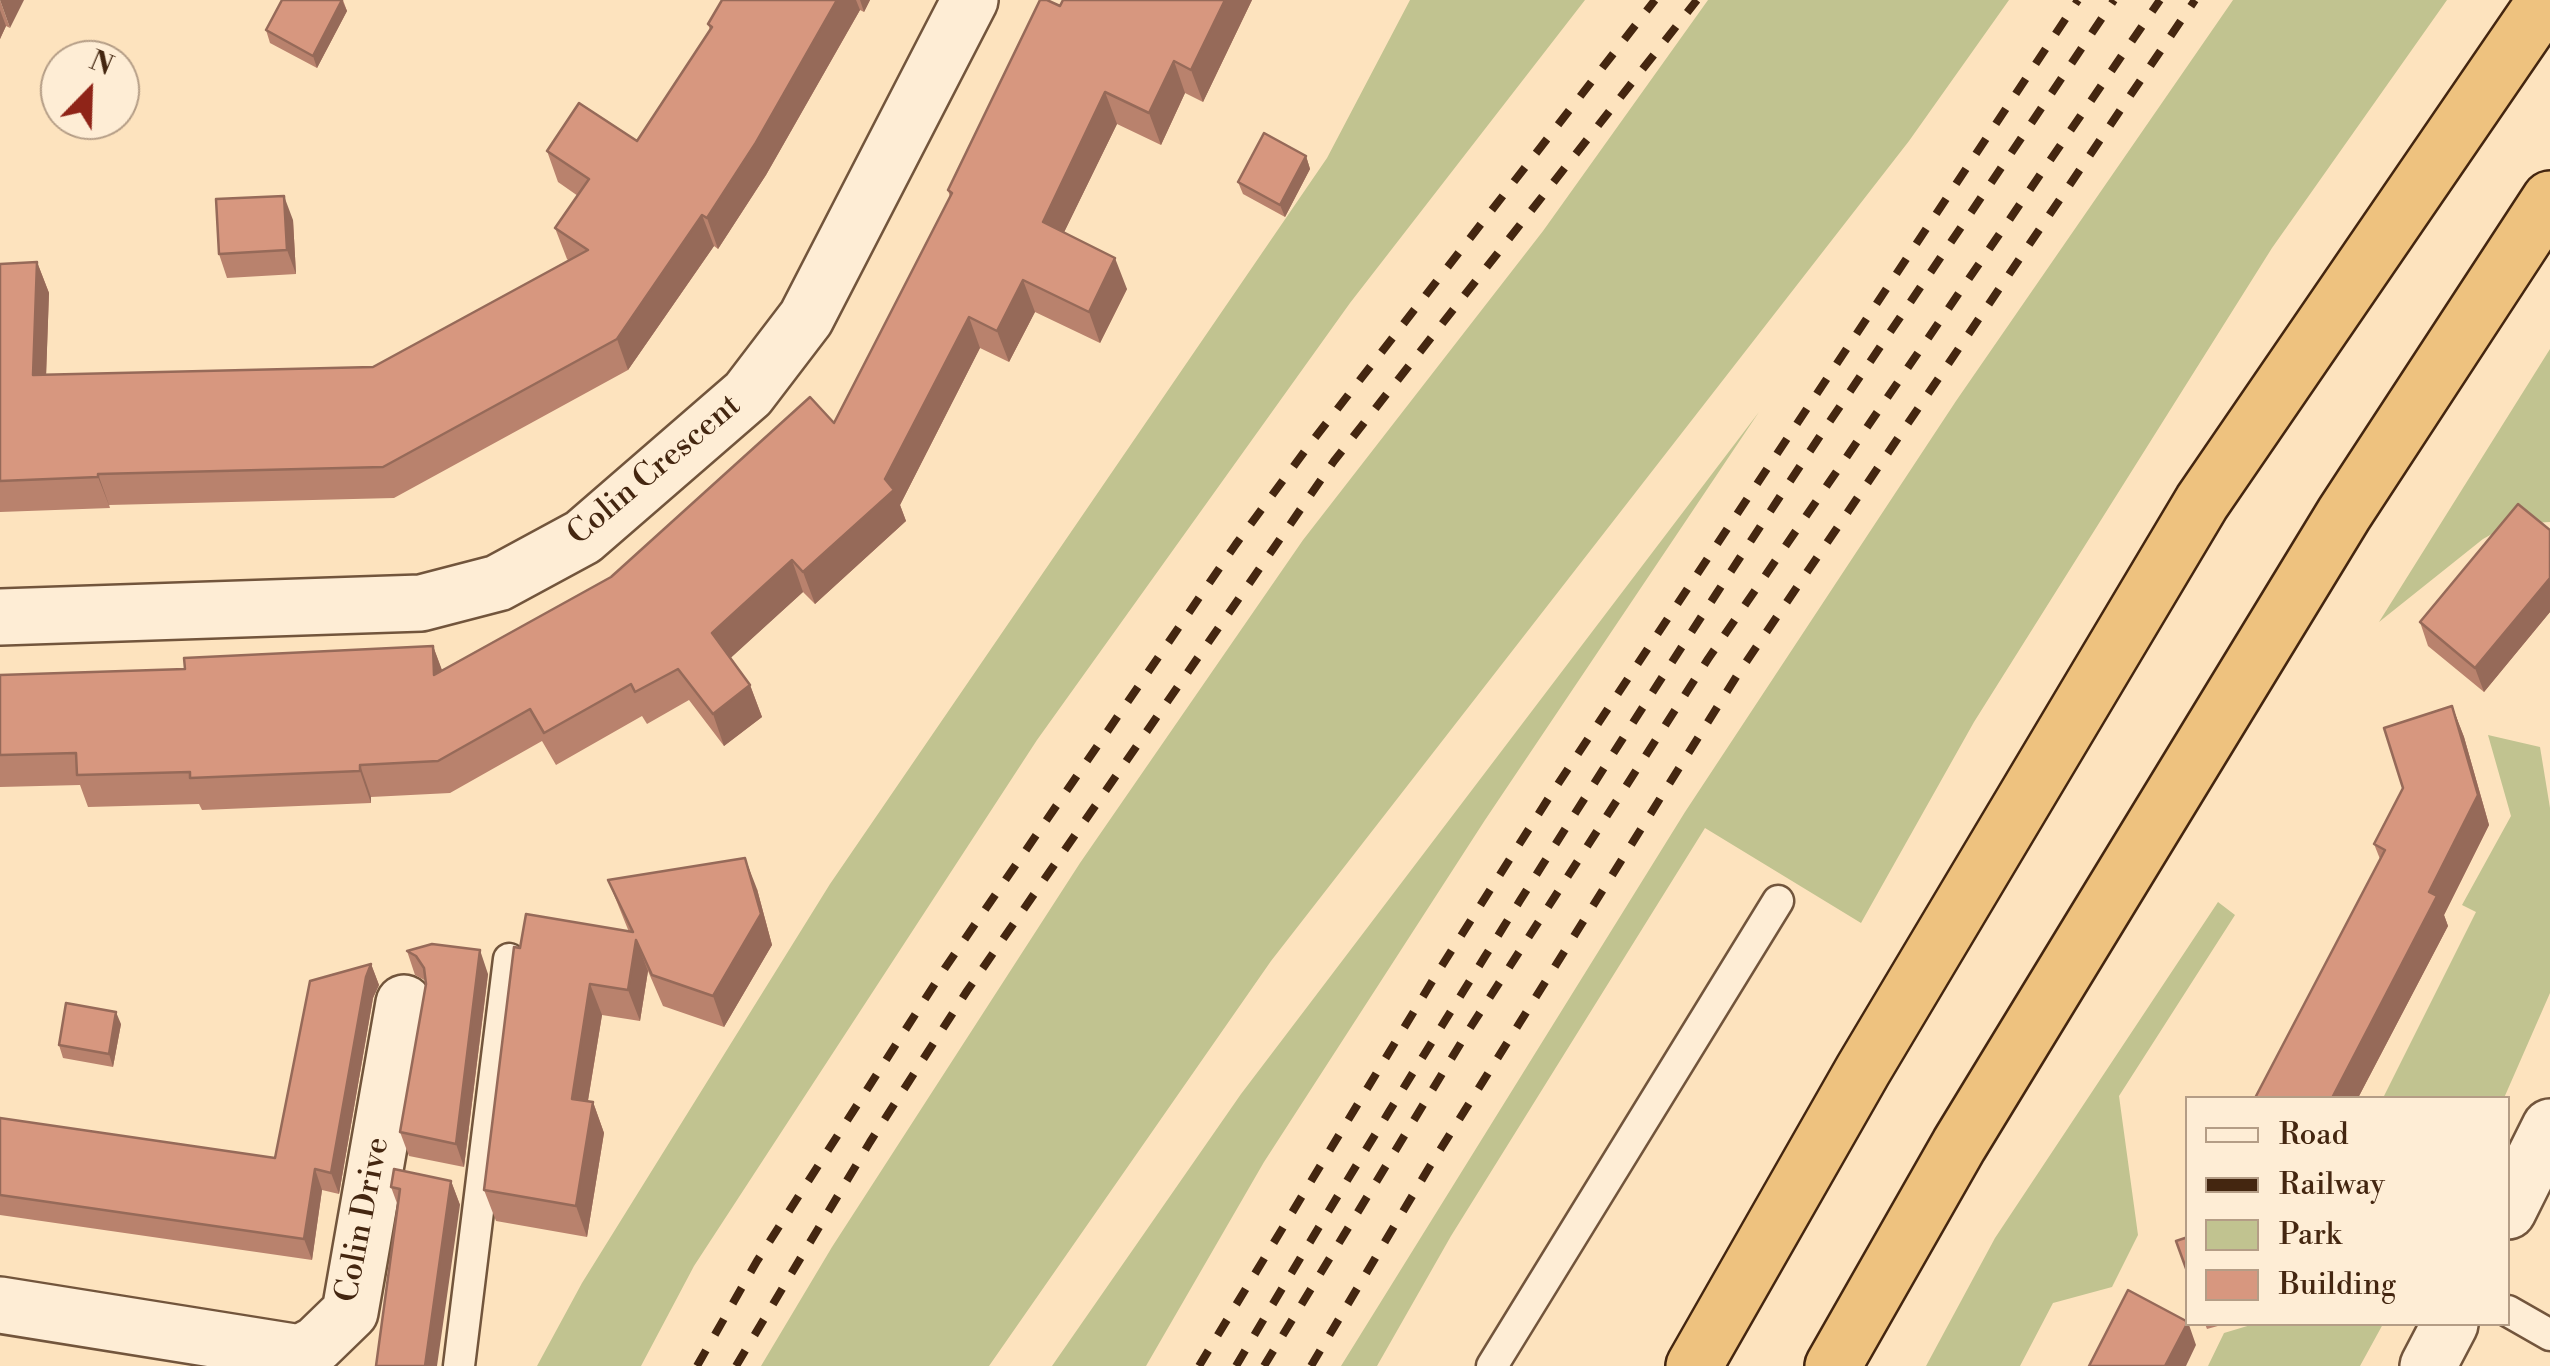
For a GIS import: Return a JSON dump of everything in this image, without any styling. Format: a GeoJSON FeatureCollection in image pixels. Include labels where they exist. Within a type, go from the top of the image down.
{"type":"FeatureCollection","features":[{"type":"Feature","properties":{"kind":"highway"},"geometry":{"type":"LineString","coordinates":[[1694,1366],[1863,1070],[2202,502],[2546,0]]}},
{"type":"Feature","properties":{"kind":"highway"},"geometry":{"type":"LineString","coordinates":[[1833,1366],[1970,1128],[2333,531],[2550,198]]}},
{"type":"Feature","properties":{"kind":"street","name":"Colin Crescent"},"geometry":{"type":"LineString","coordinates":[[0,617],[421,603],[498,583],[582,537],[748,394],[806,318],[970,0]]}},
{"type":"Feature","properties":{"kind":"street","name":"Colin Drive"},"geometry":{"type":"LineString","coordinates":[[0,1305],[320,1355],[350,1312],[393,1172],[404,1003]]}},
{"type":"Feature","properties":{"kind":"street"},"geometry":{"type":"LineString","coordinates":[[2510,1207],[2550,1128]]}},
{"type":"Feature","properties":{"kind":"street"},"geometry":{"type":"LineString","coordinates":[[2428,1366],[2449,1326]]}},
{"type":"Feature","properties":{"kind":"lane"},"geometry":{"type":"LineString","coordinates":[[1492,1366],[1778,901]]}},
{"type":"Feature","properties":{"kind":"lane"},"geometry":{"type":"LineString","coordinates":[[459,1366],[509,959]]}},
{"type":"Feature","properties":{"kind":"lane"},"geometry":{"type":"LineString","coordinates":[[446,1183],[481,1190]]}},
{"type":"Feature","properties":{"kind":"lane"},"geometry":{"type":"LineString","coordinates":[[2510,1312],[2550,1335]]}},
{"type":"Feature","properties":{"kind":"green space"},"geometry":{"type":"Polygon","coordinates":[[[1410,0],[1585,0],[1350,303],[1037,740],[694,1266],[641,1366],[537,1366],[582,1283],[830,884],[1327,158],[1410,0]]]}},
{"type":"Feature","properties":{"kind":"green space"},"geometry":{"type":"Polygon","coordinates":[[[1708,0],[2009,0],[1909,141],[1271,961],[989,1366],[761,1366],[832,1247],[1080,863],[1303,540],[1543,231],[1708,0]]]}},
{"type":"Feature","properties":{"kind":"green space"},"geometry":{"type":"Polygon","coordinates":[[[2233,0],[2447,0],[2272,248],[1974,722],[1861,923],[1705,828],[1451,1236],[1377,1366],[1341,1366],[1685,812],[1956,401],[2233,0]]]}},
{"type":"Feature","properties":{"kind":"green space"},"geometry":{"type":"Polygon","coordinates":[[[2550,349],[2550,522],[2510,524],[2483,539],[2379,622],[2550,349]]]}},
{"type":"Feature","properties":{"kind":"green space"},"geometry":{"type":"Polygon","coordinates":[[[1759,412],[1485,820],[1264,1162],[1146,1366],[1052,1366],[1241,1094],[1759,412]]]}},
{"type":"Feature","properties":{"kind":"green space"},"geometry":{"type":"Polygon","coordinates":[[[2488,735],[2540,747],[2550,808],[2550,993],[2505,1096],[2384,1096],[2476,912],[2462,905],[2511,816],[2488,735]]]}},
{"type":"Feature","properties":{"kind":"green space"},"geometry":{"type":"Polygon","coordinates":[[[2218,902],[2235,915],[2119,1096],[2138,1235],[2112,1287],[2053,1303],[2020,1366],[1926,1366],[1995,1238],[2218,902]]]}},
{"type":"Feature","properties":{"kind":"green space"},"geometry":{"type":"Polygon","coordinates":[[[2247,1326],[2382,1326],[2360,1366],[2208,1366],[2224,1333],[2247,1326]]]}},
{"type":"Feature","properties":{"kind":"building"},"geometry":{"type":"Polygon","coordinates":[[[282,0],[342,0],[313,56],[266,30],[282,0]]]}},
{"type":"Feature","properties":{"kind":"building"},"geometry":{"type":"Polygon","coordinates":[[[722,0],[837,0],[755,144],[707,218],[702,215],[617,339],[383,467],[98,474],[0,481],[0,264],[37,262],[33,375],[373,367],[588,250],[555,228],[589,179],[547,151],[579,103],[637,141],[712,27],[708,24],[722,0]]]}},
{"type":"Feature","properties":{"kind":"building"},"geometry":{"type":"Polygon","coordinates":[[[1040,0],[1060,6],[1063,0],[1225,0],[1191,70],[1174,61],[1149,113],[1105,92],[1043,222],[1115,258],[1089,312],[1023,280],[997,331],[969,317],[885,479],[894,490],[803,572],[792,560],[712,633],[750,685],[713,714],[678,669],[635,692],[631,684],[544,733],[530,709],[438,761],[360,765],[360,771],[190,778],[190,772],[77,775],[76,753],[0,755],[0,675],[185,669],[184,658],[433,646],[434,675],[611,577],[810,397],[834,423],[952,193],[948,190],[1040,0]]]}},
{"type":"Feature","properties":{"kind":"building"},"geometry":{"type":"Polygon","coordinates":[[[1264,133],[1306,156],[1280,205],[1238,182],[1264,133]]]}},
{"type":"Feature","properties":{"kind":"building"},"geometry":{"type":"Polygon","coordinates":[[[284,196],[287,250],[219,254],[216,199],[284,196]]]}},
{"type":"Feature","properties":{"kind":"building"},"geometry":{"type":"Polygon","coordinates":[[[2518,504],[2550,530],[2550,578],[2475,668],[2420,622],[2518,504]]]}},
{"type":"Feature","properties":{"kind":"building"},"geometry":{"type":"Polygon","coordinates":[[[2452,706],[2478,795],[2429,892],[2437,896],[2333,1096],[2256,1096],[2385,850],[2374,844],[2403,788],[2384,728],[2452,706]]]}},
{"type":"Feature","properties":{"kind":"building"},"geometry":{"type":"Polygon","coordinates":[[[745,858],[761,914],[713,996],[652,975],[636,940],[628,990],[590,984],[572,1099],[593,1102],[576,1206],[484,1190],[514,947],[520,948],[526,914],[633,932],[608,880],[745,858]]]}},
{"type":"Feature","properties":{"kind":"building"},"geometry":{"type":"Polygon","coordinates":[[[432,944],[480,950],[456,1144],[400,1132],[426,984],[424,968],[407,951],[432,944]]]}},
{"type":"Feature","properties":{"kind":"building"},"geometry":{"type":"Polygon","coordinates":[[[371,964],[331,1173],[315,1169],[304,1239],[0,1195],[0,1118],[275,1158],[310,981],[371,964]]]}},
{"type":"Feature","properties":{"kind":"building"},"geometry":{"type":"Polygon","coordinates":[[[66,1003],[116,1012],[109,1054],[59,1045],[66,1003]]]}},
{"type":"Feature","properties":{"kind":"building"},"geometry":{"type":"Polygon","coordinates":[[[394,1169],[451,1181],[425,1366],[376,1366],[400,1189],[391,1187],[394,1169]]]}},
{"type":"Feature","properties":{"kind":"building"},"geometry":{"type":"Polygon","coordinates":[[[2185,1238],[2185,1266],[2176,1241],[2185,1238]]]}},
{"type":"Feature","properties":{"kind":"building"},"geometry":{"type":"Polygon","coordinates":[[[2128,1290],[2185,1320],[2186,1326],[2165,1366],[2089,1366],[2128,1290]]]}},
{"type":"Feature","properties":{"kind":"railway"},"geometry":{"type":"LineString","coordinates":[[697,1366],[757,1261],[945,968],[1236,544],[1655,0]]}},
{"type":"Feature","properties":{"kind":"railway"},"geometry":{"type":"LineString","coordinates":[[736,1366],[870,1142],[967,991],[1334,461],[1697,0]]}},
{"type":"Feature","properties":{"kind":"railway"},"geometry":{"type":"LineString","coordinates":[[1199,1366],[1436,975],[1548,799],[2078,0]]}},
{"type":"Feature","properties":{"kind":"railway"},"geometry":{"type":"LineString","coordinates":[[1236,1366],[1450,1013],[1671,663],[2114,0]]}},
{"type":"Feature","properties":{"kind":"railway"},"geometry":{"type":"LineString","coordinates":[[1264,1366],[1470,1028],[1708,659],[2160,0]]}},
{"type":"Feature","properties":{"kind":"railway"},"geometry":{"type":"LineString","coordinates":[[1311,1366],[1430,1166],[1738,674],[2195,0]]}}]}
